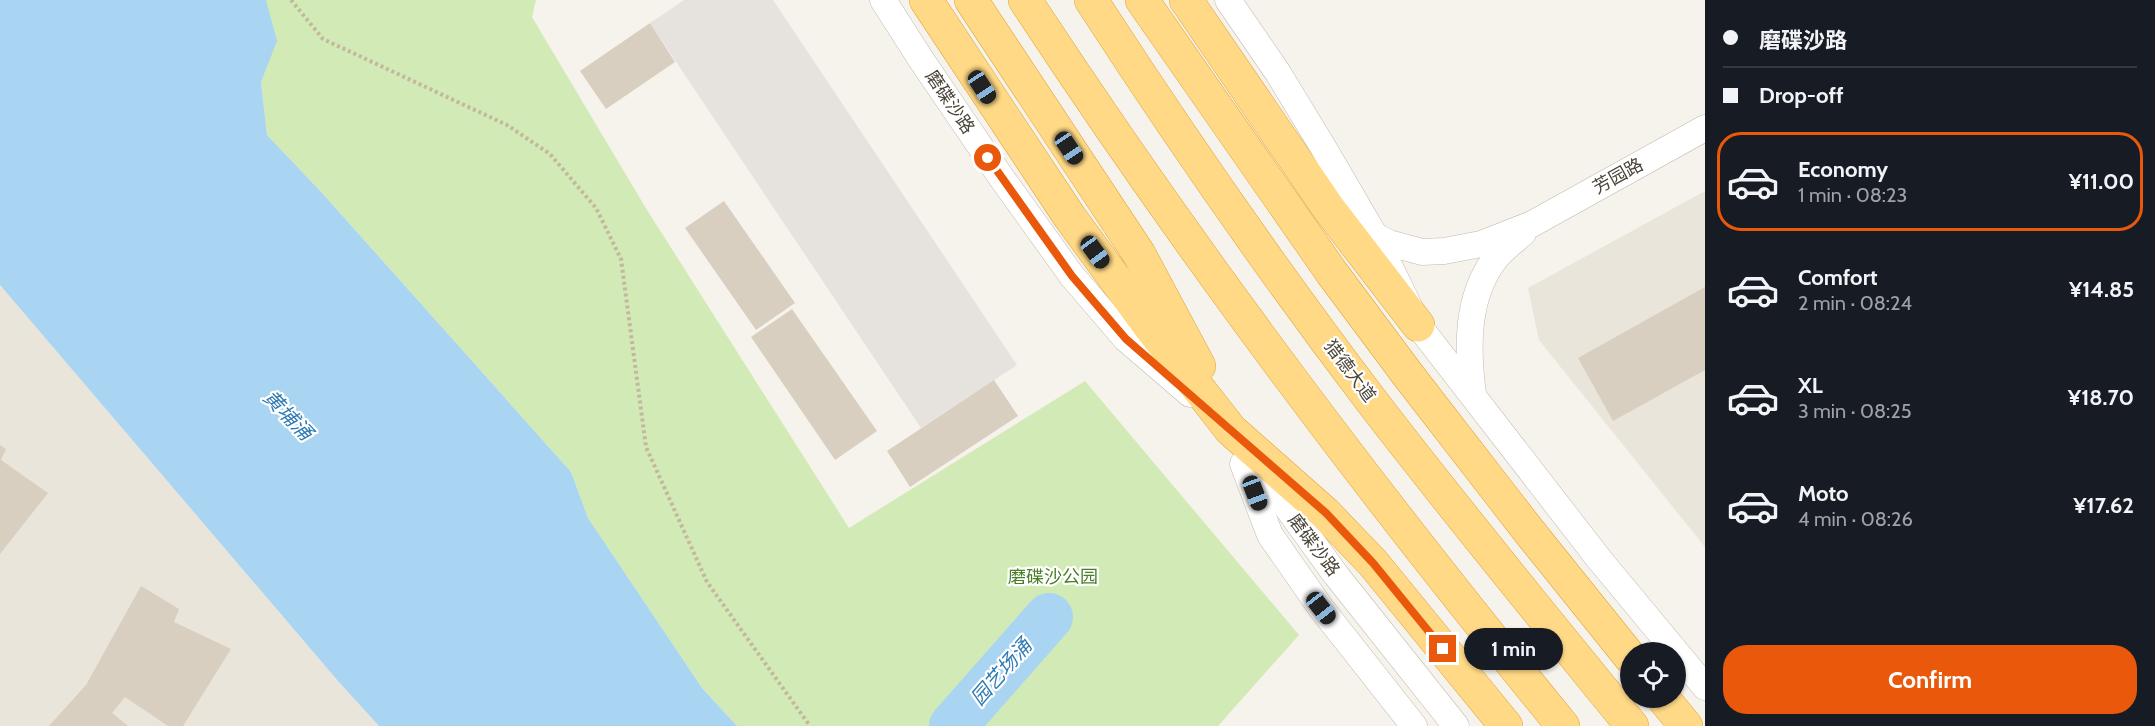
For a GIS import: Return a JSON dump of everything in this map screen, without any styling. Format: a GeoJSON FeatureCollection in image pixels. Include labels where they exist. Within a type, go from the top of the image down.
{"type":"FeatureCollection","features":[{"type":"Feature","properties":{"kind":"highway"},"geometry":{"type":"LineString","coordinates":[[926,0],[1069,216],[1148,324],[1231,429],[1326,513],[1373,563],[1506,726]]}},
{"type":"Feature","properties":{"kind":"highway"},"geometry":{"type":"LineString","coordinates":[[971,0],[1139,254],[1231,429]]}},
{"type":"Feature","properties":{"kind":"highway"},"geometry":{"type":"LineString","coordinates":[[1025,0],[1187,236],[1331,433],[1563,726]]}},
{"type":"Feature","properties":{"kind":"highway","name":"猎德大道"},"geometry":{"type":"LineString","coordinates":[[1090,0],[1186,142],[1312,321],[1431,476],[1632,726]]}},
{"type":"Feature","properties":{"kind":"highway"},"geometry":{"type":"LineString","coordinates":[[1142,0],[1332,273],[1528,530],[1620,645]]}},
{"type":"Feature","properties":{"kind":"highway"},"geometry":{"type":"LineString","coordinates":[[1186,0],[1329,209],[1418,325]]}},
{"type":"Feature","properties":{"kind":"highway"},"geometry":{"type":"LineString","coordinates":[[1671,708],[1686,726]]}},
{"type":"Feature","properties":{"kind":"street","name":"磨碟沙路"},"geometry":{"type":"LineString","coordinates":[[883,0],[941,90],[1072,276],[1126,339],[1231,429],[1336,575],[1456,726]]}},
{"type":"Feature","properties":{"kind":"street"},"geometry":{"type":"LineString","coordinates":[[1228,0],[1278,73],[1375,236],[1418,325],[1599,559],[1705,687]]}},
{"type":"Feature","properties":{"kind":"street","name":"芳园路"},"geometry":{"type":"LineString","coordinates":[[1532,224],[1705,128]]}},
{"type":"Feature","properties":{"kind":"street"},"geometry":{"type":"LineString","coordinates":[[1329,209],[1389,243],[1422,252],[1444,251],[1481,244],[1532,224]]}},
{"type":"Feature","properties":{"kind":"street"},"geometry":{"type":"LineString","coordinates":[[1473,394],[1469,341],[1474,308],[1483,280],[1496,258],[1532,224]]}},
{"type":"Feature","properties":{"kind":"street"},"geometry":{"type":"LineString","coordinates":[[1231,429],[1270,535],[1321,608],[1414,726]]}},
{"type":"Feature","properties":{"kind":"path"},"geometry":{"type":"LineString","coordinates":[[291,0],[323,39],[507,124],[550,154],[596,208],[621,259],[646,447],[707,582],[810,726]]}},
{"type":"Feature","properties":{"kind":"shaded area"},"geometry":{"type":"Polygon","coordinates":[[[684,0],[773,0],[1017,365],[921,428],[650,23],[684,0]]]}},
{"type":"Feature","properties":{"kind":"shaded area"},"geometry":{"type":"Polygon","coordinates":[[[1705,191],[1705,547],[1539,340],[1528,288],[1705,191]]]}},
{"type":"Feature","properties":{"kind":"shaded area"},"geometry":{"type":"Polygon","coordinates":[[[0,285],[338,681],[379,726],[0,726],[0,285]]]}},
{"type":"Feature","properties":{"kind":"green space","name":"磨碟沙公园"},"geometry":{"type":"Polygon","coordinates":[[[266,0],[536,0],[532,17],[647,210],[849,528],[1085,381],[1299,635],[1218,726],[737,726],[702,688],[588,518],[571,472],[323,194],[267,135],[261,82],[276,41],[266,0]]]}},
{"type":"Feature","properties":{"kind":"water","name":"黄埔涌"},"geometry":{"type":"Polygon","coordinates":[[[0,0],[266,0],[277,41],[261,82],[267,135],[323,194],[571,472],[588,518],[702,688],[737,726],[379,726],[0,285],[0,0]]]}},
{"type":"Feature","properties":{"kind":"building"},"geometry":{"type":"Polygon","coordinates":[[[650,23],[675,62],[606,109],[580,71],[650,23]]]}},
{"type":"Feature","properties":{"kind":"building"},"geometry":{"type":"Polygon","coordinates":[[[724,201],[795,303],[756,330],[685,228],[724,201]]]}},
{"type":"Feature","properties":{"kind":"building"},"geometry":{"type":"Polygon","coordinates":[[[1705,287],[1705,370],[1613,421],[1578,358],[1705,287]]]}},
{"type":"Feature","properties":{"kind":"building"},"geometry":{"type":"Polygon","coordinates":[[[792,309],[877,431],[835,460],[751,337],[792,309]]]}},
{"type":"Feature","properties":{"kind":"building"},"geometry":{"type":"Polygon","coordinates":[[[994,380],[1018,416],[910,487],[887,451],[994,380]]]}},
{"type":"Feature","properties":{"kind":"building"},"geometry":{"type":"Polygon","coordinates":[[[0,445],[6,449],[1,460],[48,493],[0,554],[0,445]]]}},
{"type":"Feature","properties":{"kind":"building"},"geometry":{"type":"Polygon","coordinates":[[[141,586],[179,609],[174,622],[231,649],[183,726],[168,726],[125,697],[112,713],[128,726],[49,726],[86,685],[141,586]]]}},
{"type":"Feature","properties":{"kind":"waterway","name":"园艺场涌"},"geometry":{"type":"LineString","coordinates":[[953,726],[1049,617]]}},
{"type":"Feature","properties":{"kind":"route"},"geometry":{"type":"LineString","coordinates":[[988,158],[1072,276],[1126,339],[1326,513],[1373,563],[1443,649]]}}]}
